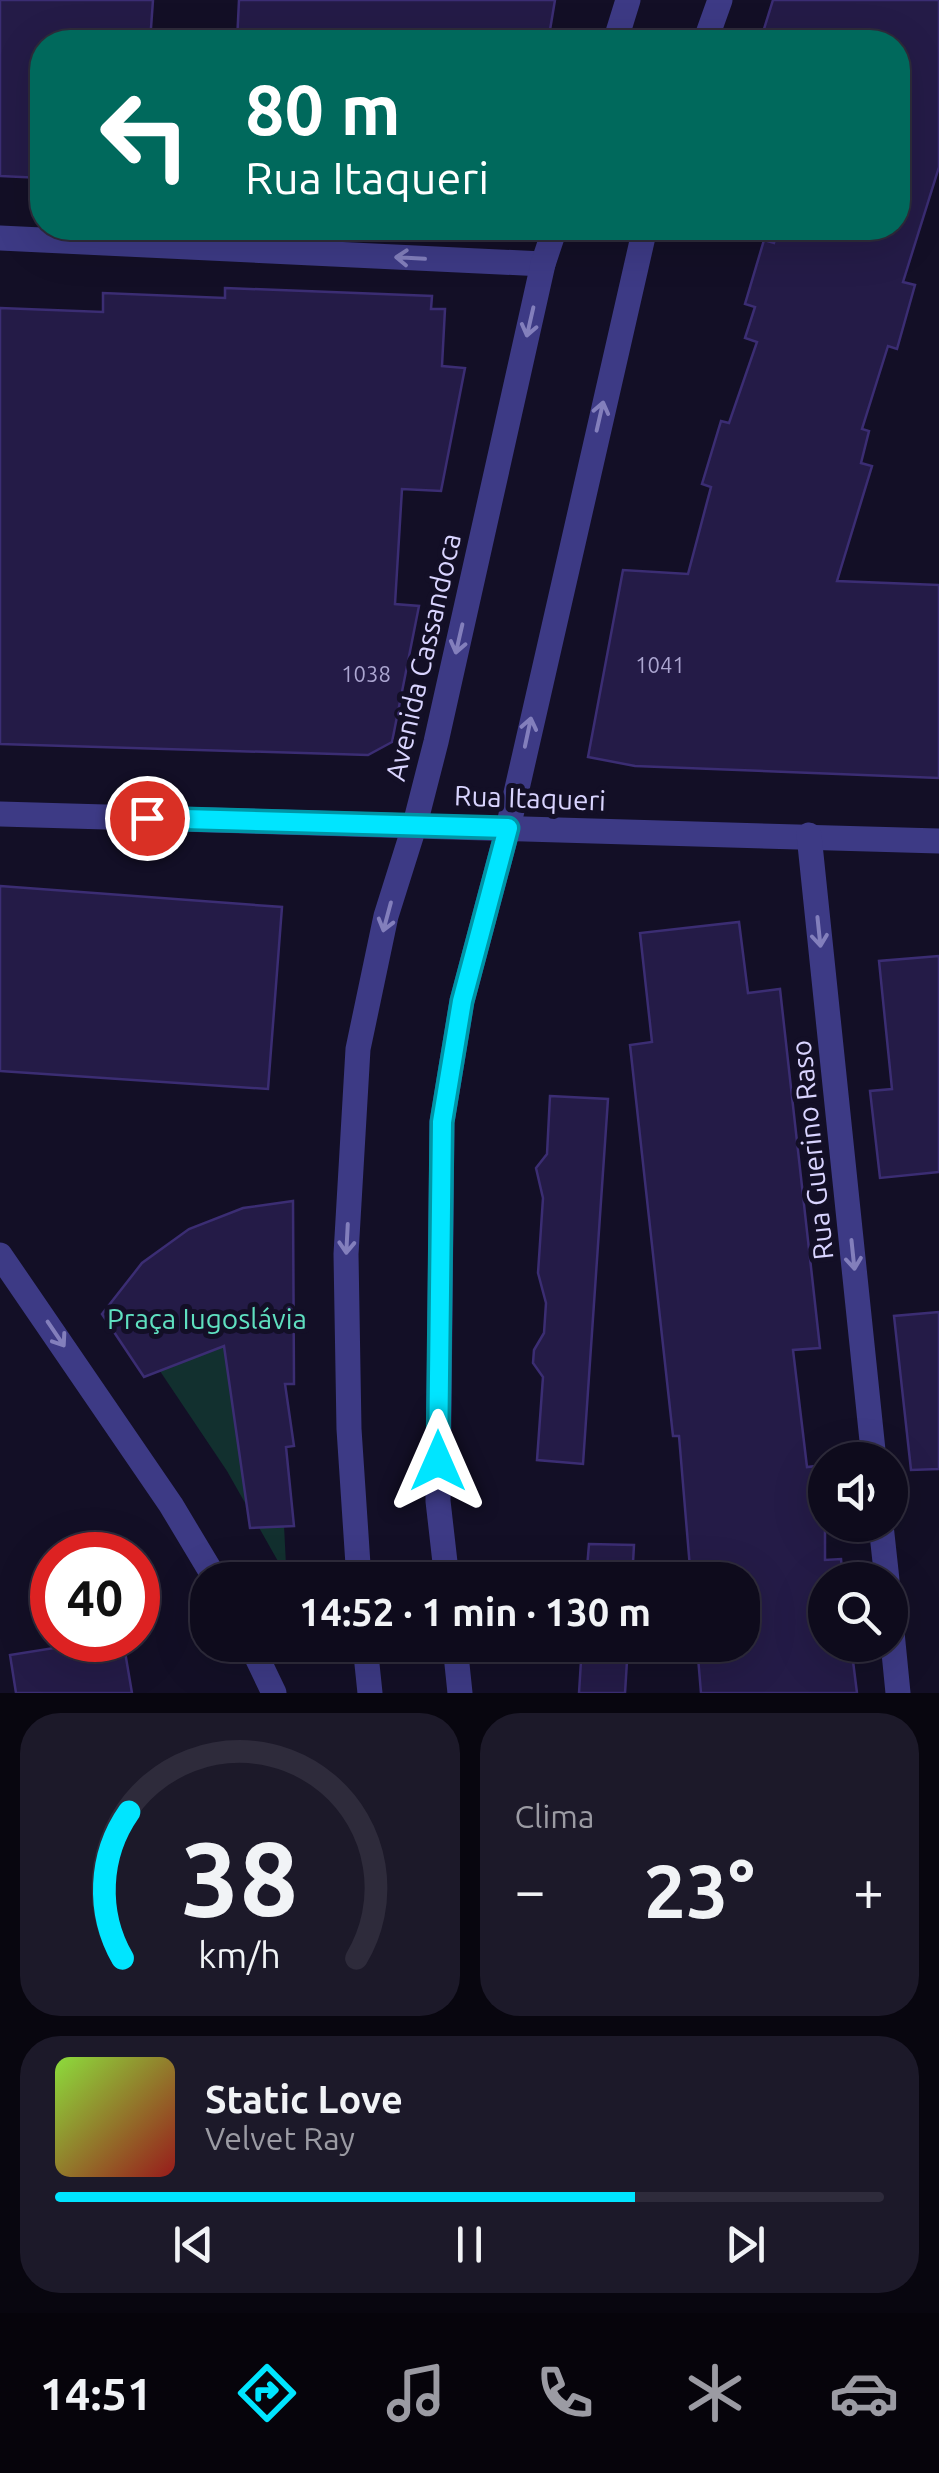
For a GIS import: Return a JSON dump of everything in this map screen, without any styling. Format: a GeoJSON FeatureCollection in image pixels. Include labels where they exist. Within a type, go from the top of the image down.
{"type":"FeatureCollection","features":[{"type":"Feature","properties":{"kind":"street"},"geometry":{"type":"LineString","coordinates":[[619,30],[628,0]]}},
{"type":"Feature","properties":{"kind":"street"},"geometry":{"type":"LineString","coordinates":[[709,30],[720,0]]}},
{"type":"Feature","properties":{"kind":"street"},"geometry":{"type":"LineString","coordinates":[[0,238],[30,239]]}},
{"type":"Feature","properties":{"kind":"street"},"geometry":{"type":"LineString","coordinates":[[42,240],[543,264]]}},
{"type":"Feature","properties":{"kind":"street","name":"Avenida Cassandoca"},"geometry":{"type":"LineString","coordinates":[[359,1562],[349,1430],[346,1254],[358,1049],[386,916],[415,824],[551,240]]}},
{"type":"Feature","properties":{"kind":"street"},"geometry":{"type":"LineString","coordinates":[[445,1562],[438,1501],[442,1122],[462,1001],[508,828],[642,240]]}},
{"type":"Feature","properties":{"kind":"street","name":"Rua Itaqueri"},"geometry":{"type":"LineString","coordinates":[[0,814],[939,841]]}},
{"type":"Feature","properties":{"kind":"street","name":"Rua Guerino Raso"},"geometry":{"type":"LineString","coordinates":[[809,835],[872,1442]]}},
{"type":"Feature","properties":{"kind":"street"},"geometry":{"type":"LineString","coordinates":[[0,1255],[170,1504],[205,1562]]}},
{"type":"Feature","properties":{"kind":"street"},"geometry":{"type":"LineString","coordinates":[[259,1662],[274,1693]]}},
{"type":"Feature","properties":{"kind":"street"},"geometry":{"type":"LineString","coordinates":[[367,1662],[370,1693]]}},
{"type":"Feature","properties":{"kind":"street"},"geometry":{"type":"LineString","coordinates":[[457,1662],[460,1693]]}},
{"type":"Feature","properties":{"kind":"street"},"geometry":{"type":"LineString","coordinates":[[895,1662],[898,1693]]}},
{"type":"Feature","properties":{"kind":"green space","name":"Praça Iugoslávia"},"geometry":{"type":"Polygon","coordinates":[[[187,1248],[281,1465],[286,1562],[278,1562],[227,1471],[121,1313],[187,1248]]]}},
{"type":"Feature","properties":{"kind":"building"},"geometry":{"type":"Polygon","coordinates":[[[0,0],[153,0],[151,30],[30,30],[30,177],[0,176],[0,0]]]}},
{"type":"Feature","properties":{"kind":"building"},"geometry":{"type":"Polygon","coordinates":[[[239,0],[555,0],[550,30],[238,30],[239,0]]]}},
{"type":"Feature","properties":{"kind":"building"},"geometry":{"type":"Polygon","coordinates":[[[773,0],[939,0],[939,167],[903,282],[915,285],[897,349],[888,346],[862,429],[869,431],[861,463],[872,466],[837,581],[939,585],[939,778],[635,766],[588,757],[623,570],[688,574],[711,487],[702,484],[721,421],[729,423],[757,342],[745,338],[755,307],[745,304],[764,240],[910,240],[910,30],[764,30],[773,0]]]}},
{"type":"Feature","properties":{"kind":"building"},"geometry":{"type":"Polygon","coordinates":[[[225,288],[432,296],[431,309],[445,309],[442,366],[465,368],[441,491],[402,489],[395,604],[419,606],[392,742],[368,755],[0,744],[0,308],[103,312],[103,293],[225,298],[225,288]]]}},
{"type":"Feature","properties":{"kind":"building"},"geometry":{"type":"Polygon","coordinates":[[[0,886],[282,907],[268,1089],[0,1071],[0,886]]]}},
{"type":"Feature","properties":{"kind":"building"},"geometry":{"type":"Polygon","coordinates":[[[739,922],[748,993],[780,989],[820,1348],[793,1350],[808,1467],[808,1542],[825,1542],[825,1560],[841,1562],[808,1562],[808,1662],[853,1662],[857,1693],[701,1693],[698,1662],[760,1662],[760,1562],[690,1562],[679,1436],[673,1436],[630,1045],[652,1042],[640,933],[739,922]]]}},
{"type":"Feature","properties":{"kind":"building"},"geometry":{"type":"Polygon","coordinates":[[[939,956],[939,1172],[880,1178],[870,1091],[892,1089],[879,961],[939,956]]]}},
{"type":"Feature","properties":{"kind":"building"},"geometry":{"type":"Polygon","coordinates":[[[550,1096],[608,1099],[583,1464],[537,1460],[543,1377],[533,1363],[534,1350],[544,1333],[546,1303],[538,1273],[543,1198],[536,1168],[547,1154],[550,1096]]]}},
{"type":"Feature","properties":{"kind":"building","name":"Praça Iugoslávia"},"geometry":{"type":"Polygon","coordinates":[[[293,1201],[294,1384],[285,1384],[294,1446],[286,1447],[294,1526],[250,1528],[224,1346],[144,1377],[102,1314],[142,1263],[189,1229],[243,1208],[293,1201]]]}},
{"type":"Feature","properties":{"kind":"building"},"geometry":{"type":"Polygon","coordinates":[[[939,1312],[939,1469],[911,1470],[894,1316],[939,1312]]]}},
{"type":"Feature","properties":{"kind":"building"},"geometry":{"type":"Polygon","coordinates":[[[589,1544],[634,1545],[633,1562],[588,1562],[589,1544]]]}},
{"type":"Feature","properties":{"kind":"building"},"geometry":{"type":"Polygon","coordinates":[[[30,1652],[30,1662],[127,1662],[132,1693],[16,1693],[10,1655],[30,1652]]]}},
{"type":"Feature","properties":{"kind":"building"},"geometry":{"type":"Polygon","coordinates":[[[581,1662],[627,1662],[625,1693],[579,1693],[581,1662]]]}},
{"type":"Feature","properties":{"kind":"route"},"geometry":{"type":"LineString","coordinates":[[147,818],[508,828],[462,1001],[442,1122],[438,1461]]}}]}
